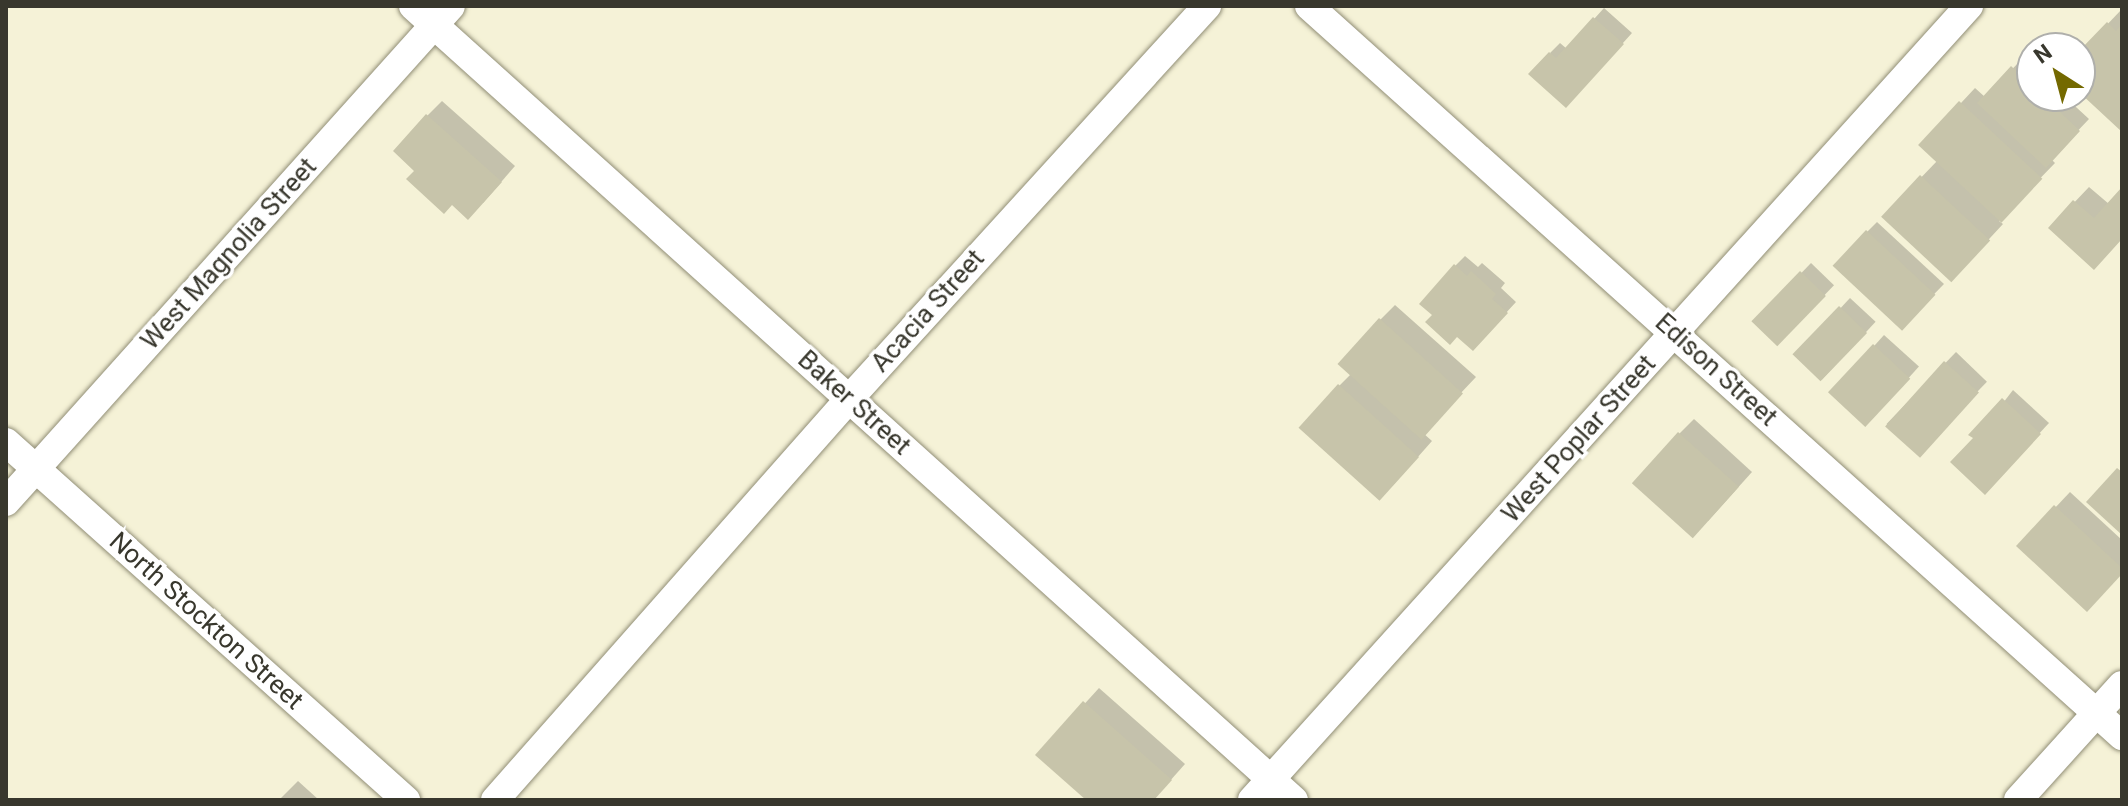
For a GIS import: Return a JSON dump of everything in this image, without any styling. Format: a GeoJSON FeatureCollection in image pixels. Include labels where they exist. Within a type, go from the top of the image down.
{"type":"FeatureCollection","features":[{"type":"Feature","properties":{"kind":"street","name":"Baker Street"},"geometry":{"type":"LineString","coordinates":[[413,6],[443,16],[1261,790],[1294,800]]}},
{"type":"Feature","properties":{"kind":"street","name":"Acacia Street"},"geometry":{"type":"LineString","coordinates":[[495,800],[849,399],[1207,6]]}},
{"type":"Feature","properties":{"kind":"street","name":"Edison Street"},"geometry":{"type":"LineString","coordinates":[[1309,6],[2122,736]]}},
{"type":"Feature","properties":{"kind":"street","name":"West Poplar Street"},"geometry":{"type":"LineString","coordinates":[[1261,790],[1969,6]]}},
{"type":"Feature","properties":{"kind":"street","name":"West Magnolia Street"},"geometry":{"type":"LineString","coordinates":[[6,502],[443,16]]}},
{"type":"Feature","properties":{"kind":"street","name":"North Stockton Street"},"geometry":{"type":"LineString","coordinates":[[6,442],[406,800]]}},
{"type":"Feature","properties":{"kind":"street"},"geometry":{"type":"LineString","coordinates":[[2018,800],[2122,685]]}},
{"type":"Feature","properties":{"kind":"building"},"geometry":{"type":"Polygon","coordinates":[[[1593,17],[1624,44],[1566,108],[1528,74],[1549,52],[1556,58],[1593,17]]]}},
{"type":"Feature","properties":{"kind":"building"},"geometry":{"type":"Polygon","coordinates":[[[2107,22],[2116,31],[2122,24],[2122,132],[2096,108],[2096,33],[2107,22]]]}},
{"type":"Feature","properties":{"kind":"building"},"geometry":{"type":"Polygon","coordinates":[[[2011,66],[2016,71],[2016,112],[2060,112],[2080,131],[2046,168],[1977,103],[2011,66]]]}},
{"type":"Feature","properties":{"kind":"building"},"geometry":{"type":"Polygon","coordinates":[[[1959,101],[2042,179],[2001,223],[1918,145],[1959,101]]]}},
{"type":"Feature","properties":{"kind":"building"},"geometry":{"type":"Polygon","coordinates":[[[426,114],[502,182],[468,220],[452,205],[444,214],[406,179],[414,171],[393,151],[426,114]]]}},
{"type":"Feature","properties":{"kind":"building"},"geometry":{"type":"Polygon","coordinates":[[[1920,175],[1990,240],[1951,282],[1881,217],[1920,175]]]}},
{"type":"Feature","properties":{"kind":"building"},"geometry":{"type":"Polygon","coordinates":[[[2122,187],[2122,239],[2094,270],[2048,228],[2073,200],[2094,218],[2122,187]]]}},
{"type":"Feature","properties":{"kind":"building"},"geometry":{"type":"Polygon","coordinates":[[[1866,230],[1935,295],[1902,331],[1833,266],[1866,230]]]}},
{"type":"Feature","properties":{"kind":"building"},"geometry":{"type":"Polygon","coordinates":[[[1454,264],[1467,276],[1471,271],[1496,294],[1492,299],[1508,313],[1473,351],[1457,337],[1450,345],[1425,322],[1432,315],[1419,304],[1454,264]]]}},
{"type":"Feature","properties":{"kind":"building"},"geometry":{"type":"Polygon","coordinates":[[[1800,271],[1826,296],[1777,346],[1751,321],[1800,271]]]}},
{"type":"Feature","properties":{"kind":"building"},"geometry":{"type":"Polygon","coordinates":[[[1839,306],[1867,333],[1821,381],[1792,354],[1839,306]]]}},
{"type":"Feature","properties":{"kind":"building"},"geometry":{"type":"Polygon","coordinates":[[[1379,318],[1463,394],[1421,440],[1338,364],[1379,318]]]}},
{"type":"Feature","properties":{"kind":"building"},"geometry":{"type":"Polygon","coordinates":[[[1873,344],[1910,379],[1865,427],[1828,392],[1873,344]]]}},
{"type":"Feature","properties":{"kind":"building"},"geometry":{"type":"Polygon","coordinates":[[[1944,361],[1979,392],[1920,458],[1885,426],[1944,361]]]}},
{"type":"Feature","properties":{"kind":"building"},"geometry":{"type":"Polygon","coordinates":[[[1338,384],[1419,457],[1380,501],[1299,428],[1338,384]]]}},
{"type":"Feature","properties":{"kind":"building"},"geometry":{"type":"Polygon","coordinates":[[[2002,398],[2041,434],[1985,495],[1950,462],[1973,438],[1968,435],[2002,398]]]}},
{"type":"Feature","properties":{"kind":"building"},"geometry":{"type":"Polygon","coordinates":[[[1678,432],[1739,487],[1693,538],[1632,483],[1678,432]]]}},
{"type":"Feature","properties":{"kind":"building"},"geometry":{"type":"Polygon","coordinates":[[[2117,468],[2122,472],[2122,535],[2086,502],[2117,468]]]}},
{"type":"Feature","properties":{"kind":"building"},"geometry":{"type":"Polygon","coordinates":[[[2054,505],[2122,568],[2122,574],[2087,612],[2016,546],[2054,505]]]}},
{"type":"Feature","properties":{"kind":"building"},"geometry":{"type":"Polygon","coordinates":[[[1083,701],[1172,780],[1154,800],[1086,800],[1035,755],[1083,701]]]}}]}
